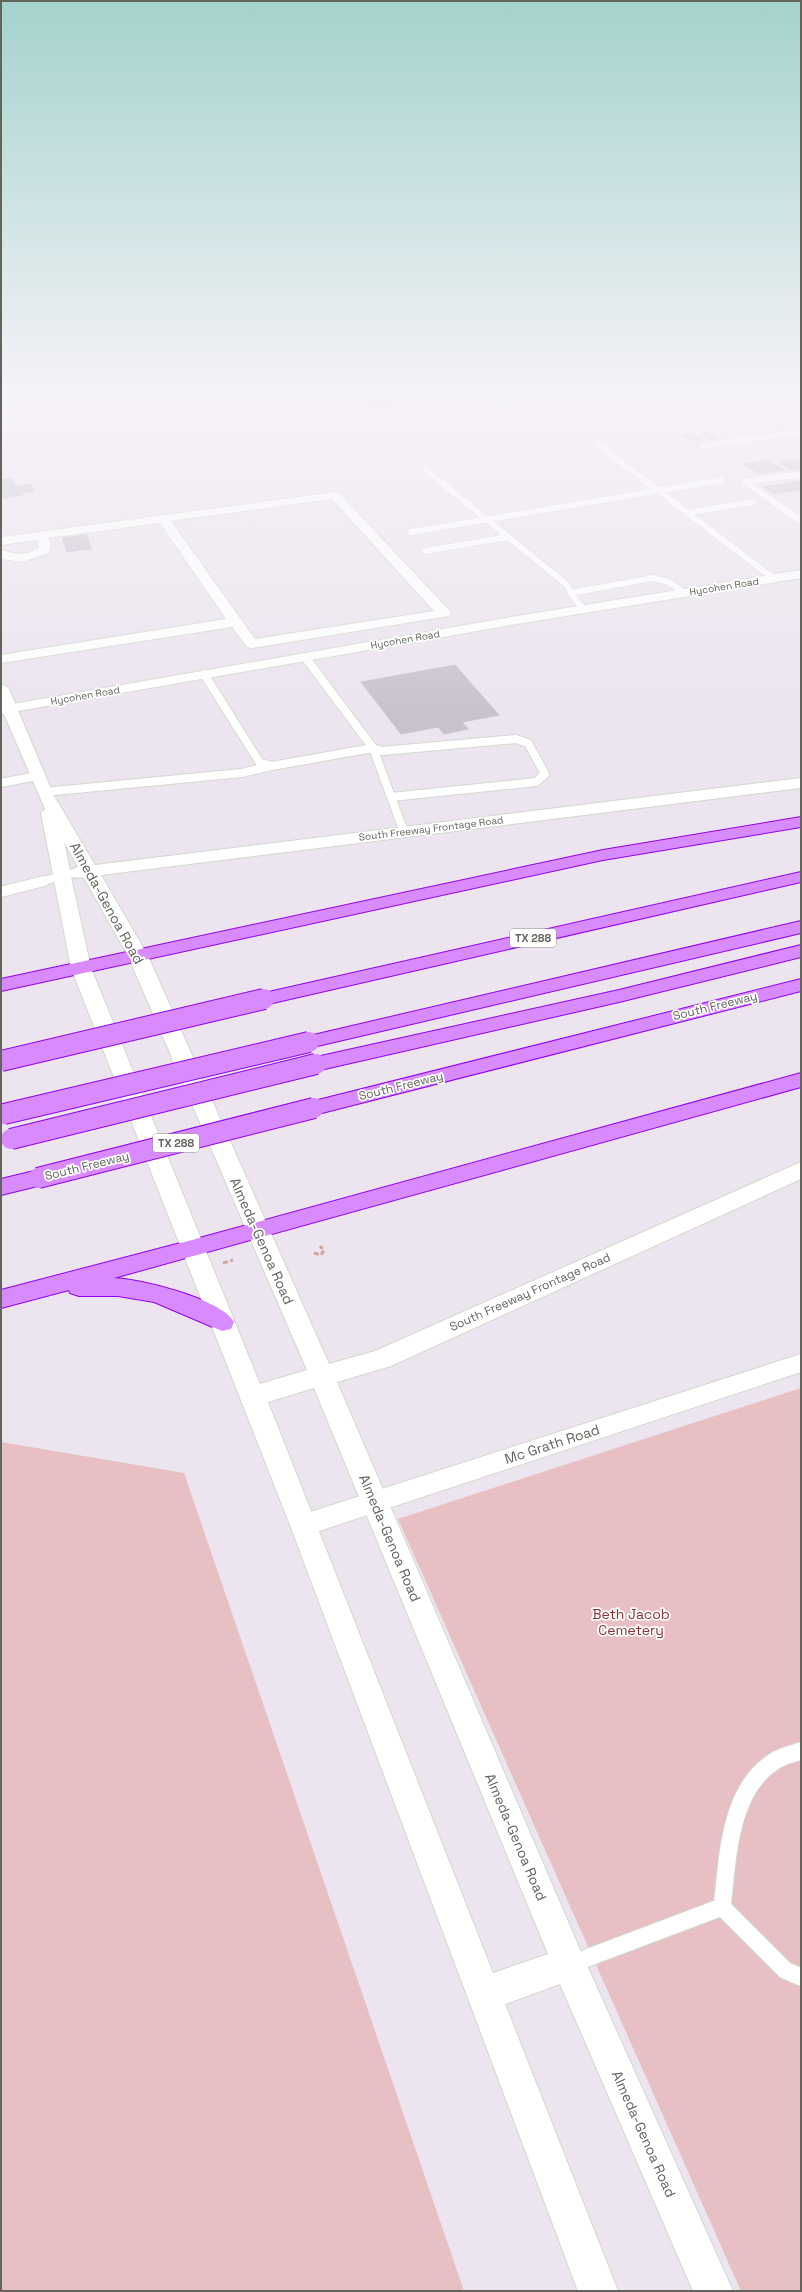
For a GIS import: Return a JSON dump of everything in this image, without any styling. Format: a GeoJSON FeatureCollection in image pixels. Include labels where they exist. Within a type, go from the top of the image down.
{"type":"FeatureCollection","features":[{"type":"Feature","properties":{"kind":"highway"},"geometry":{"type":"LineString","coordinates":[[1,985],[603,855],[801,822]]}},
{"type":"Feature","properties":{"kind":"highway","name":"TX 288"},"geometry":{"type":"LineString","coordinates":[[1,1061],[264,999],[796,878]]}},
{"type":"Feature","properties":{"kind":"highway"},"geometry":{"type":"LineString","coordinates":[[2,1114],[801,927]]}},
{"type":"Feature","properties":{"kind":"highway"},"geometry":{"type":"LineString","coordinates":[[6,1140],[316,1064],[619,996],[801,951]]}},
{"type":"Feature","properties":{"kind":"highway"},"geometry":{"type":"LineString","coordinates":[[762,994],[801,981]]}},
{"type":"Feature","properties":{"kind":"highway","name":"South Freeway"},"geometry":{"type":"LineString","coordinates":[[1,1188],[801,985]]}},
{"type":"Feature","properties":{"kind":"highway"},"geometry":{"type":"LineString","coordinates":[[1,1299],[192,1249],[801,1080]]}},
{"type":"Feature","properties":{"kind":"highway"},"geometry":{"type":"LineString","coordinates":[[34,1290],[102,1286],[153,1292],[188,1303],[222,1322]]}},
{"type":"Feature","properties":{"kind":"main road","name":"Almeda-Genoa Road"},"geometry":{"type":"LineString","coordinates":[[1,690],[5,709],[38,776],[45,794],[138,956],[257,1231],[322,1376],[569,1964],[713,2291]]}},
{"type":"Feature","properties":{"kind":"main road","name":"South Freeway Frontage Road"},"geometry":{"type":"LineString","coordinates":[[62,876],[90,870],[801,783]]}},
{"type":"Feature","properties":{"kind":"main road","name":"Almeda-Genoa Road"},"geometry":{"type":"LineString","coordinates":[[45,794],[81,968],[192,1249],[253,1396],[304,1526],[598,2291]]}},
{"type":"Feature","properties":{"kind":"main road","name":"South Freeway Frontage Road"},"geometry":{"type":"LineString","coordinates":[[253,1396],[382,1359],[799,1174]]}},
{"type":"Feature","properties":{"kind":"main road"},"geometry":{"type":"LineString","coordinates":[[483,1994],[569,1964]]}},
{"type":"Feature","properties":{"kind":"street"},"geometry":{"type":"LineString","coordinates":[[1,541],[271,504]]}},
{"type":"Feature","properties":{"kind":"street"},"geometry":{"type":"LineString","coordinates":[[163,519],[252,644],[444,613],[343,504]]}},
{"type":"Feature","properties":{"kind":"street"},"geometry":{"type":"LineString","coordinates":[[1,554],[4,557],[18,558],[35,556],[45,550],[45,543],[40,535]]}},
{"type":"Feature","properties":{"kind":"street","name":"Hycohen Road"},"geometry":{"type":"LineString","coordinates":[[5,709],[582,609],[801,574]]}},
{"type":"Feature","properties":{"kind":"street"},"geometry":{"type":"LineString","coordinates":[[1,659],[235,622]]}},
{"type":"Feature","properties":{"kind":"street","name":"Mc Grath Road"},"geometry":{"type":"LineString","coordinates":[[304,1526],[801,1363]]}},
{"type":"Feature","properties":{"kind":"lane"},"geometry":{"type":"LineString","coordinates":[[468,504],[566,584],[570,593],[582,609]]}},
{"type":"Feature","properties":{"kind":"lane"},"geometry":{"type":"LineString","coordinates":[[411,532],[574,504]]}},
{"type":"Feature","properties":{"kind":"lane"},"geometry":{"type":"LineString","coordinates":[[674,504],[773,578]]}},
{"type":"Feature","properties":{"kind":"lane"},"geometry":{"type":"LineString","coordinates":[[686,513],[741,504]]}},
{"type":"Feature","properties":{"kind":"lane"},"geometry":{"type":"LineString","coordinates":[[777,504],[801,521]]}},
{"type":"Feature","properties":{"kind":"lane"},"geometry":{"type":"LineString","coordinates":[[425,551],[508,537]]}},
{"type":"Feature","properties":{"kind":"lane"},"geometry":{"type":"LineString","coordinates":[[570,593],[653,578],[669,582],[683,592]]}},
{"type":"Feature","properties":{"kind":"lane"},"geometry":{"type":"LineString","coordinates":[[305,657],[373,748],[404,832]]}},
{"type":"Feature","properties":{"kind":"lane"},"geometry":{"type":"LineString","coordinates":[[204,674],[260,763],[272,766]]}},
{"type":"Feature","properties":{"kind":"lane"},"geometry":{"type":"LineString","coordinates":[[45,794],[242,773],[272,766],[373,748],[382,751],[516,739],[528,743],[546,774],[536,782],[391,797]]}},
{"type":"Feature","properties":{"kind":"lane"},"geometry":{"type":"LineString","coordinates":[[1,783],[38,776]]}},
{"type":"Feature","properties":{"kind":"lane"},"geometry":{"type":"LineString","coordinates":[[1,892],[62,876]]}},
{"type":"Feature","properties":{"kind":"lane"},"geometry":{"type":"LineString","coordinates":[[722,1907],[732,1827],[748,1787],[776,1760],[801,1751]]}},
{"type":"Feature","properties":{"kind":"lane"},"geometry":{"type":"LineString","coordinates":[[569,1964],[722,1907]]}},
{"type":"Feature","properties":{"kind":"lane"},"geometry":{"type":"LineString","coordinates":[[722,1907],[785,1970],[801,1977]]}},
{"type":"Feature","properties":{"kind":"path"},"geometry":{"type":"LineString","coordinates":[[314,1253],[321,1255],[324,1250],[320,1246]]}},
{"type":"Feature","properties":{"kind":"green space","name":"Beth Jacob Cemetery"},"geometry":{"type":"Polygon","coordinates":[[[801,1388],[801,2291],[741,2291],[398,1519],[801,1388]]]}},
{"type":"Feature","properties":{"kind":"green space"},"geometry":{"type":"Polygon","coordinates":[[[1,1442],[184,1473],[464,2291],[1,2291],[1,1442]]]}},
{"type":"Feature","properties":{"kind":"building"},"geometry":{"type":"Polygon","coordinates":[[[86,535],[92,549],[67,552],[62,538],[86,535]]]}},
{"type":"Feature","properties":{"kind":"building"},"geometry":{"type":"Polygon","coordinates":[[[455,665],[499,715],[462,722],[468,729],[444,734],[438,727],[401,734],[361,682],[455,665]]]}}]}
